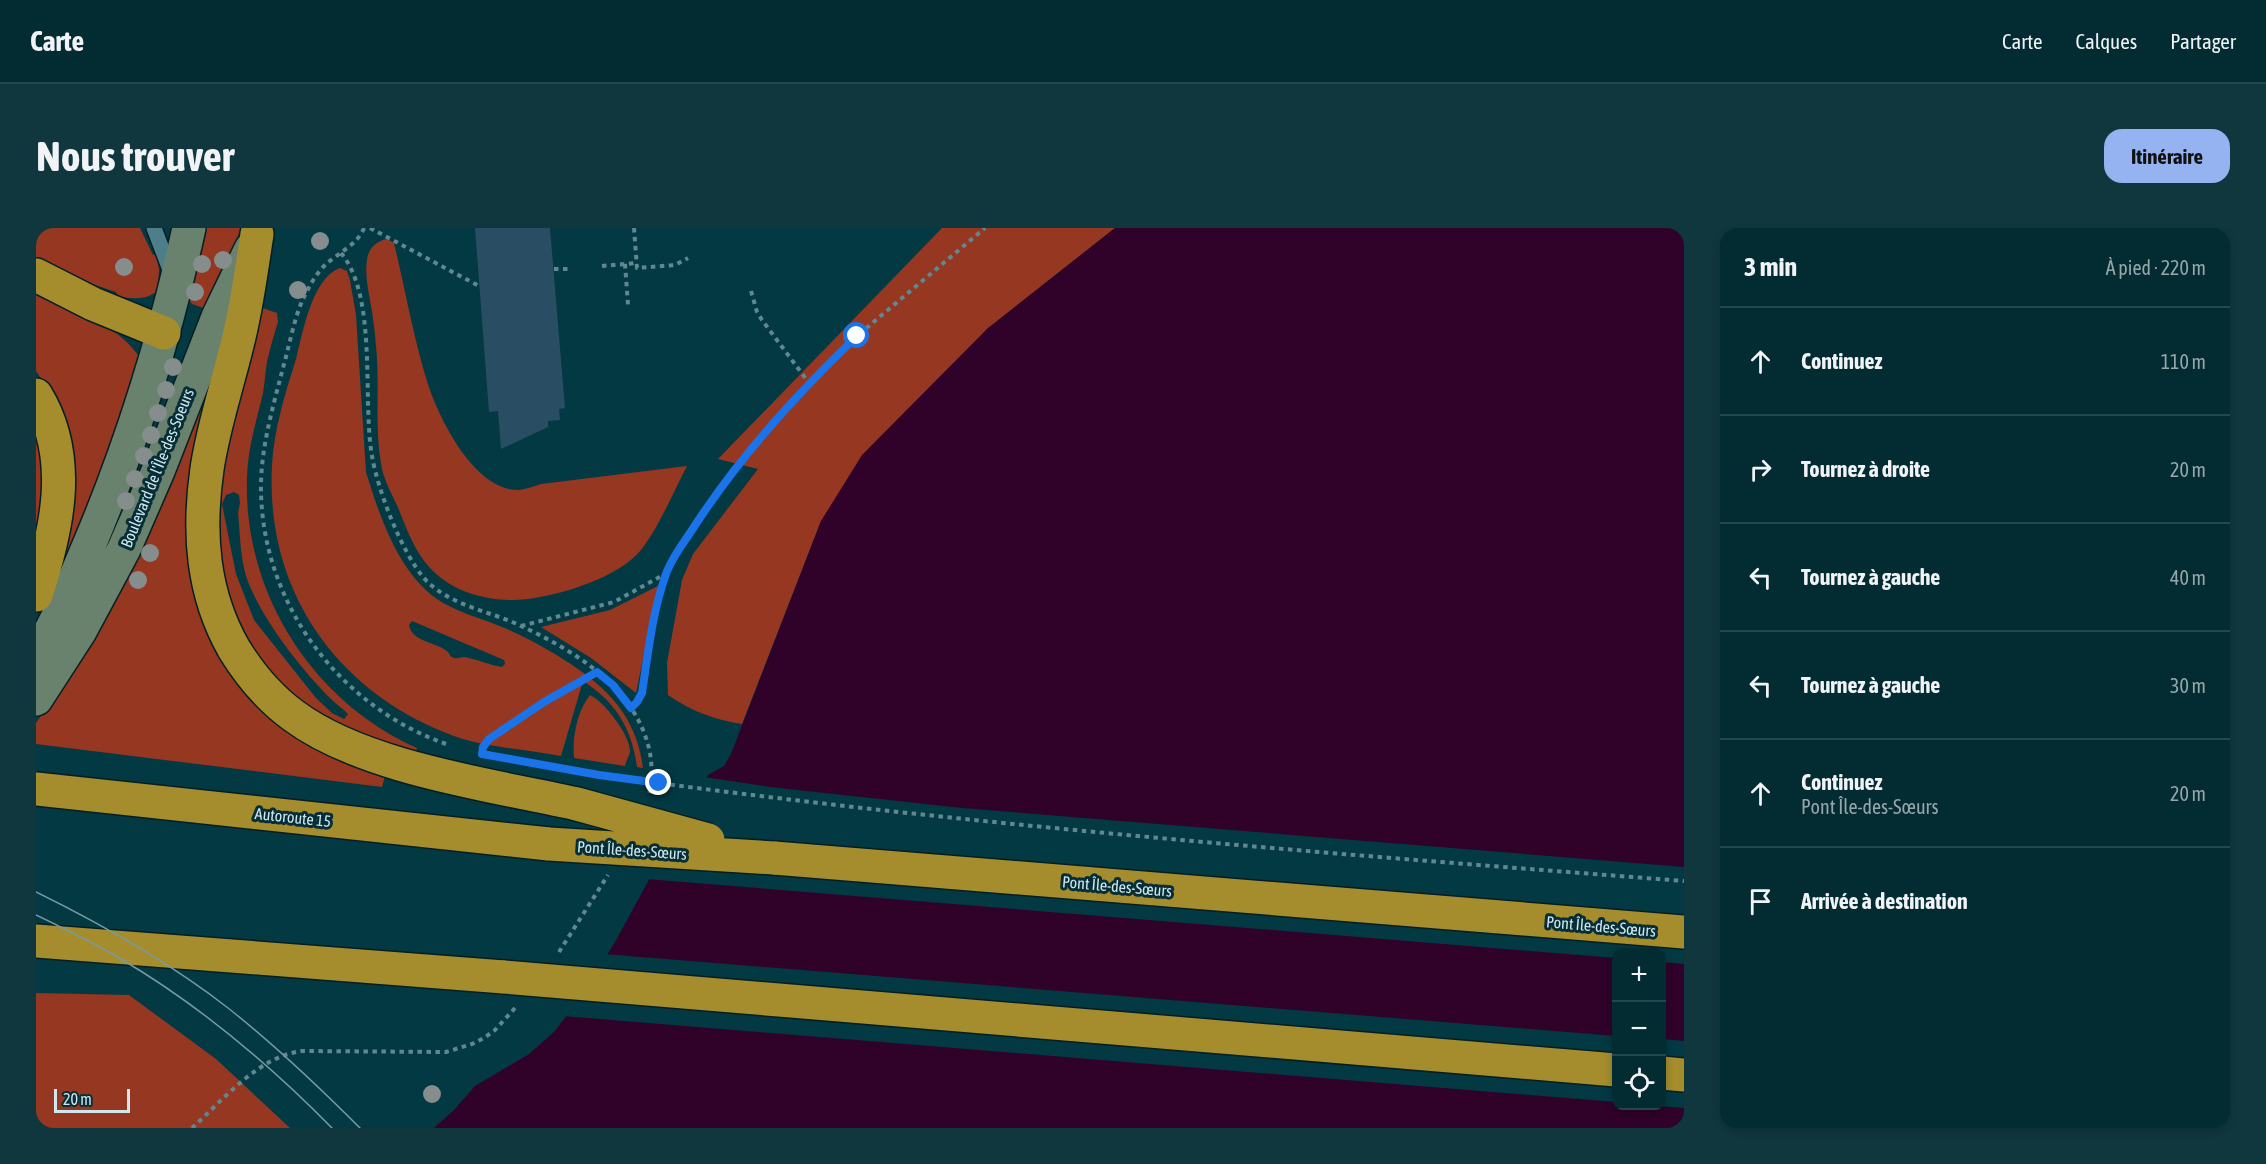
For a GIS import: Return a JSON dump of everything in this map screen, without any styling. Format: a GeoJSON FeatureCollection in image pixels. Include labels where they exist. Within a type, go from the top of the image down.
{"type":"FeatureCollection","features":[{"type":"Feature","properties":{"kind":"highway"},"geometry":{"type":"LineString","coordinates":[[258,231],[241,328],[212,446],[203,504],[202,536],[203,560],[209,587],[227,636],[257,682],[294,717],[318,731],[374,755],[433,773],[577,804],[774,858]]}},
{"type":"Feature","properties":{"kind":"highway"},"geometry":{"type":"LineString","coordinates":[[36,275],[93,304],[164,333]]}},
{"type":"Feature","properties":{"kind":"highway"},"geometry":{"type":"LineString","coordinates":[[36,395],[52,430],[59,482],[57,518],[36,595]]}},
{"type":"Feature","properties":{"kind":"highway","name":"Autoroute 15"},"geometry":{"type":"LineString","coordinates":[[39,789],[549,844]]}},
{"type":"Feature","properties":{"kind":"highway","name":"Pont Île-des-Sœurs"},"geometry":{"type":"LineString","coordinates":[[549,844],[774,858],[1684,932]]}},
{"type":"Feature","properties":{"kind":"highway"},"geometry":{"type":"LineString","coordinates":[[36,941],[504,977],[1612,1070]]}},
{"type":"Feature","properties":{"kind":"highway"},"geometry":{"type":"LineString","coordinates":[[1666,1073],[1684,1075]]}},
{"type":"Feature","properties":{"kind":"street","name":"Boulevard de l'Île-des-Soeurs"},"geometry":{"type":"LineString","coordinates":[[36,655],[66,599],[100,518],[140,409],[164,333],[189,228]]}},
{"type":"Feature","properties":{"kind":"street","name":"Boulevard de l'Île-des-Soeurs"},"geometry":{"type":"LineString","coordinates":[[36,699],[80,631],[124,549],[162,462],[218,317],[258,231]]}},
{"type":"Feature","properties":{"kind":"lane"},"geometry":{"type":"LineString","coordinates":[[154,228],[176,287]]}},
{"type":"Feature","properties":{"kind":"path"},"geometry":{"type":"LineString","coordinates":[[364,228],[316,275],[302,301],[266,438],[262,468],[262,513],[266,536],[278,577],[295,616],[330,667],[347,685],[383,713],[421,734],[455,747]]}},
{"type":"Feature","properties":{"kind":"path"},"geometry":{"type":"LineString","coordinates":[[370,228],[479,286]]}},
{"type":"Feature","properties":{"kind":"path"},"geometry":{"type":"LineString","coordinates":[[634,228],[637,268],[675,265],[688,258]]}},
{"type":"Feature","properties":{"kind":"path"},"geometry":{"type":"LineString","coordinates":[[341,253],[351,265],[357,280],[367,359],[372,456],[389,510],[405,548],[423,576],[445,595],[521,626],[549,641],[613,685],[631,708],[642,693],[653,618],[665,574],[701,516],[743,459],[809,383],[857,336],[930,277],[985,228]]}},
{"type":"Feature","properties":{"kind":"path"},"geometry":{"type":"LineString","coordinates":[[602,266],[637,263]]}},
{"type":"Feature","properties":{"kind":"path"},"geometry":{"type":"LineString","coordinates":[[625,264],[628,305]]}},
{"type":"Feature","properties":{"kind":"path"},"geometry":{"type":"LineString","coordinates":[[554,269],[570,269]]}},
{"type":"Feature","properties":{"kind":"path"},"geometry":{"type":"LineString","coordinates":[[751,291],[757,312],[762,320],[809,383]]}},
{"type":"Feature","properties":{"kind":"path"},"geometry":{"type":"LineString","coordinates":[[521,626],[614,602],[665,574]]}},
{"type":"Feature","properties":{"kind":"path"},"geometry":{"type":"LineString","coordinates":[[482,754],[483,747],[489,739],[544,702],[597,672]]}},
{"type":"Feature","properties":{"kind":"path"},"geometry":{"type":"LineString","coordinates":[[474,752],[490,756]]}},
{"type":"Feature","properties":{"kind":"path"},"geometry":{"type":"LineString","coordinates":[[562,769],[757,796],[1000,824],[1684,881]]}},
{"type":"Feature","properties":{"kind":"shaded area"},"geometry":{"type":"Polygon","coordinates":[[[36,228],[140,228],[153,255],[156,254],[159,269],[158,290],[144,297],[118,297],[116,292],[77,279],[36,261],[36,228]]]}},
{"type":"Feature","properties":{"kind":"shaded area"},"geometry":{"type":"Polygon","coordinates":[[[205,228],[241,228],[210,310],[192,304],[189,300],[205,228]]]}},
{"type":"Feature","properties":{"kind":"shaded area"},"geometry":{"type":"Polygon","coordinates":[[[942,228],[1115,228],[987,329],[821,521],[742,724],[722,720],[685,706],[668,695],[667,663],[682,580],[693,554],[758,469],[718,459],[942,228]]]}},
{"type":"Feature","properties":{"kind":"shaded area"},"geometry":{"type":"Polygon","coordinates":[[[1115,228],[1684,228],[1684,1128],[434,1128],[475,1086],[529,1054],[554,1032],[575,1005],[614,944],[695,795],[708,775],[724,766],[731,754],[821,521],[862,455],[987,329],[1115,228]]]}},
{"type":"Feature","properties":{"kind":"shaded area"},"geometry":{"type":"Polygon","coordinates":[[[387,239],[394,243],[417,347],[432,396],[460,449],[487,478],[503,487],[519,490],[541,484],[687,466],[650,537],[635,556],[624,565],[582,586],[540,597],[507,600],[473,594],[458,588],[443,580],[420,555],[386,481],[379,451],[377,359],[366,267],[373,246],[387,239]]]}},
{"type":"Feature","properties":{"kind":"shaded area"},"geometry":{"type":"Polygon","coordinates":[[[340,268],[347,271],[350,280],[356,315],[366,472],[383,521],[397,552],[416,580],[445,604],[536,643],[572,665],[601,687],[614,700],[633,730],[643,768],[637,767],[631,740],[613,707],[595,689],[583,681],[561,756],[494,746],[454,736],[412,717],[375,693],[343,665],[316,632],[296,595],[281,554],[273,511],[272,465],[281,412],[310,307],[322,283],[340,268]],[[412,621],[409,625],[411,631],[419,638],[442,648],[454,658],[464,657],[502,667],[505,664],[504,660],[412,621]]]}},
{"type":"Feature","properties":{"kind":"shaded area"},"geometry":{"type":"Polygon","coordinates":[[[36,288],[107,326],[120,336],[141,359],[110,452],[56,592],[46,386],[36,371],[36,288]]]}},
{"type":"Feature","properties":{"kind":"shaded area"},"geometry":{"type":"Polygon","coordinates":[[[257,306],[277,313],[278,322],[267,362],[247,478],[249,521],[257,562],[272,602],[291,639],[316,673],[346,703],[380,728],[417,748],[416,751],[388,743],[387,745],[326,721],[280,686],[247,643],[233,612],[216,543],[221,476],[257,306]],[[234,492],[226,495],[222,504],[236,574],[254,620],[316,698],[332,713],[344,719],[348,714],[318,686],[294,657],[271,625],[252,592],[241,552],[239,495],[234,492]]]}},
{"type":"Feature","properties":{"kind":"shaded area"},"geometry":{"type":"Polygon","coordinates":[[[211,369],[213,637],[386,772],[382,787],[36,744],[36,723],[47,707],[211,369]]]}},
{"type":"Feature","properties":{"kind":"shaded area"},"geometry":{"type":"Polygon","coordinates":[[[36,431],[44,479],[36,540],[36,431]]]}},
{"type":"Feature","properties":{"kind":"shaded area"},"geometry":{"type":"Polygon","coordinates":[[[658,586],[636,693],[591,658],[541,627],[610,610],[658,586]]]}},
{"type":"Feature","properties":{"kind":"shaded area"},"geometry":{"type":"Polygon","coordinates":[[[590,695],[609,711],[626,737],[630,752],[625,766],[574,758],[576,725],[585,701],[590,695]]]}},
{"type":"Feature","properties":{"kind":"shaded area"},"geometry":{"type":"Polygon","coordinates":[[[36,993],[129,995],[216,1059],[290,1128],[36,1128],[36,993]]]}},
{"type":"Feature","properties":{"kind":"pier"},"geometry":{"type":"Polygon","coordinates":[[[704,777],[770,787],[962,808],[1684,867],[1684,964],[1666,962],[1666,948],[1612,948],[1612,958],[646,879],[704,777]]]}},
{"type":"Feature","properties":{"kind":"pier"},"geometry":{"type":"Polygon","coordinates":[[[604,954],[1612,1036],[1612,1102],[563,1016],[604,954]]]}},
{"type":"Feature","properties":{"kind":"pier"},"geometry":{"type":"Polygon","coordinates":[[[1666,1039],[1684,1041],[1684,1108],[1666,1107],[1666,1039]]]}},
{"type":"Feature","properties":{"kind":"building"},"geometry":{"type":"Polygon","coordinates":[[[475,228],[550,228],[565,408],[559,409],[560,420],[548,421],[548,427],[501,449],[498,411],[489,412],[475,228]]]}},
{"type":"Feature","properties":{"kind":"tram line"},"geometry":{"type":"LineString","coordinates":[[36,892],[135,945],[206,991],[279,1051],[360,1128]]}},
{"type":"Feature","properties":{"kind":"tram line"},"geometry":{"type":"LineString","coordinates":[[36,915],[111,953],[178,996],[258,1059],[332,1128]]}},
{"type":"Feature","properties":{"kind":"route"},"geometry":{"type":"LineString","coordinates":[[659,783],[498,758],[482,754],[483,747],[489,739],[544,702],[597,672],[613,685],[631,708],[637,702],[642,693],[653,618],[665,574],[701,516],[743,459],[794,399],[857,336]]}}]}
